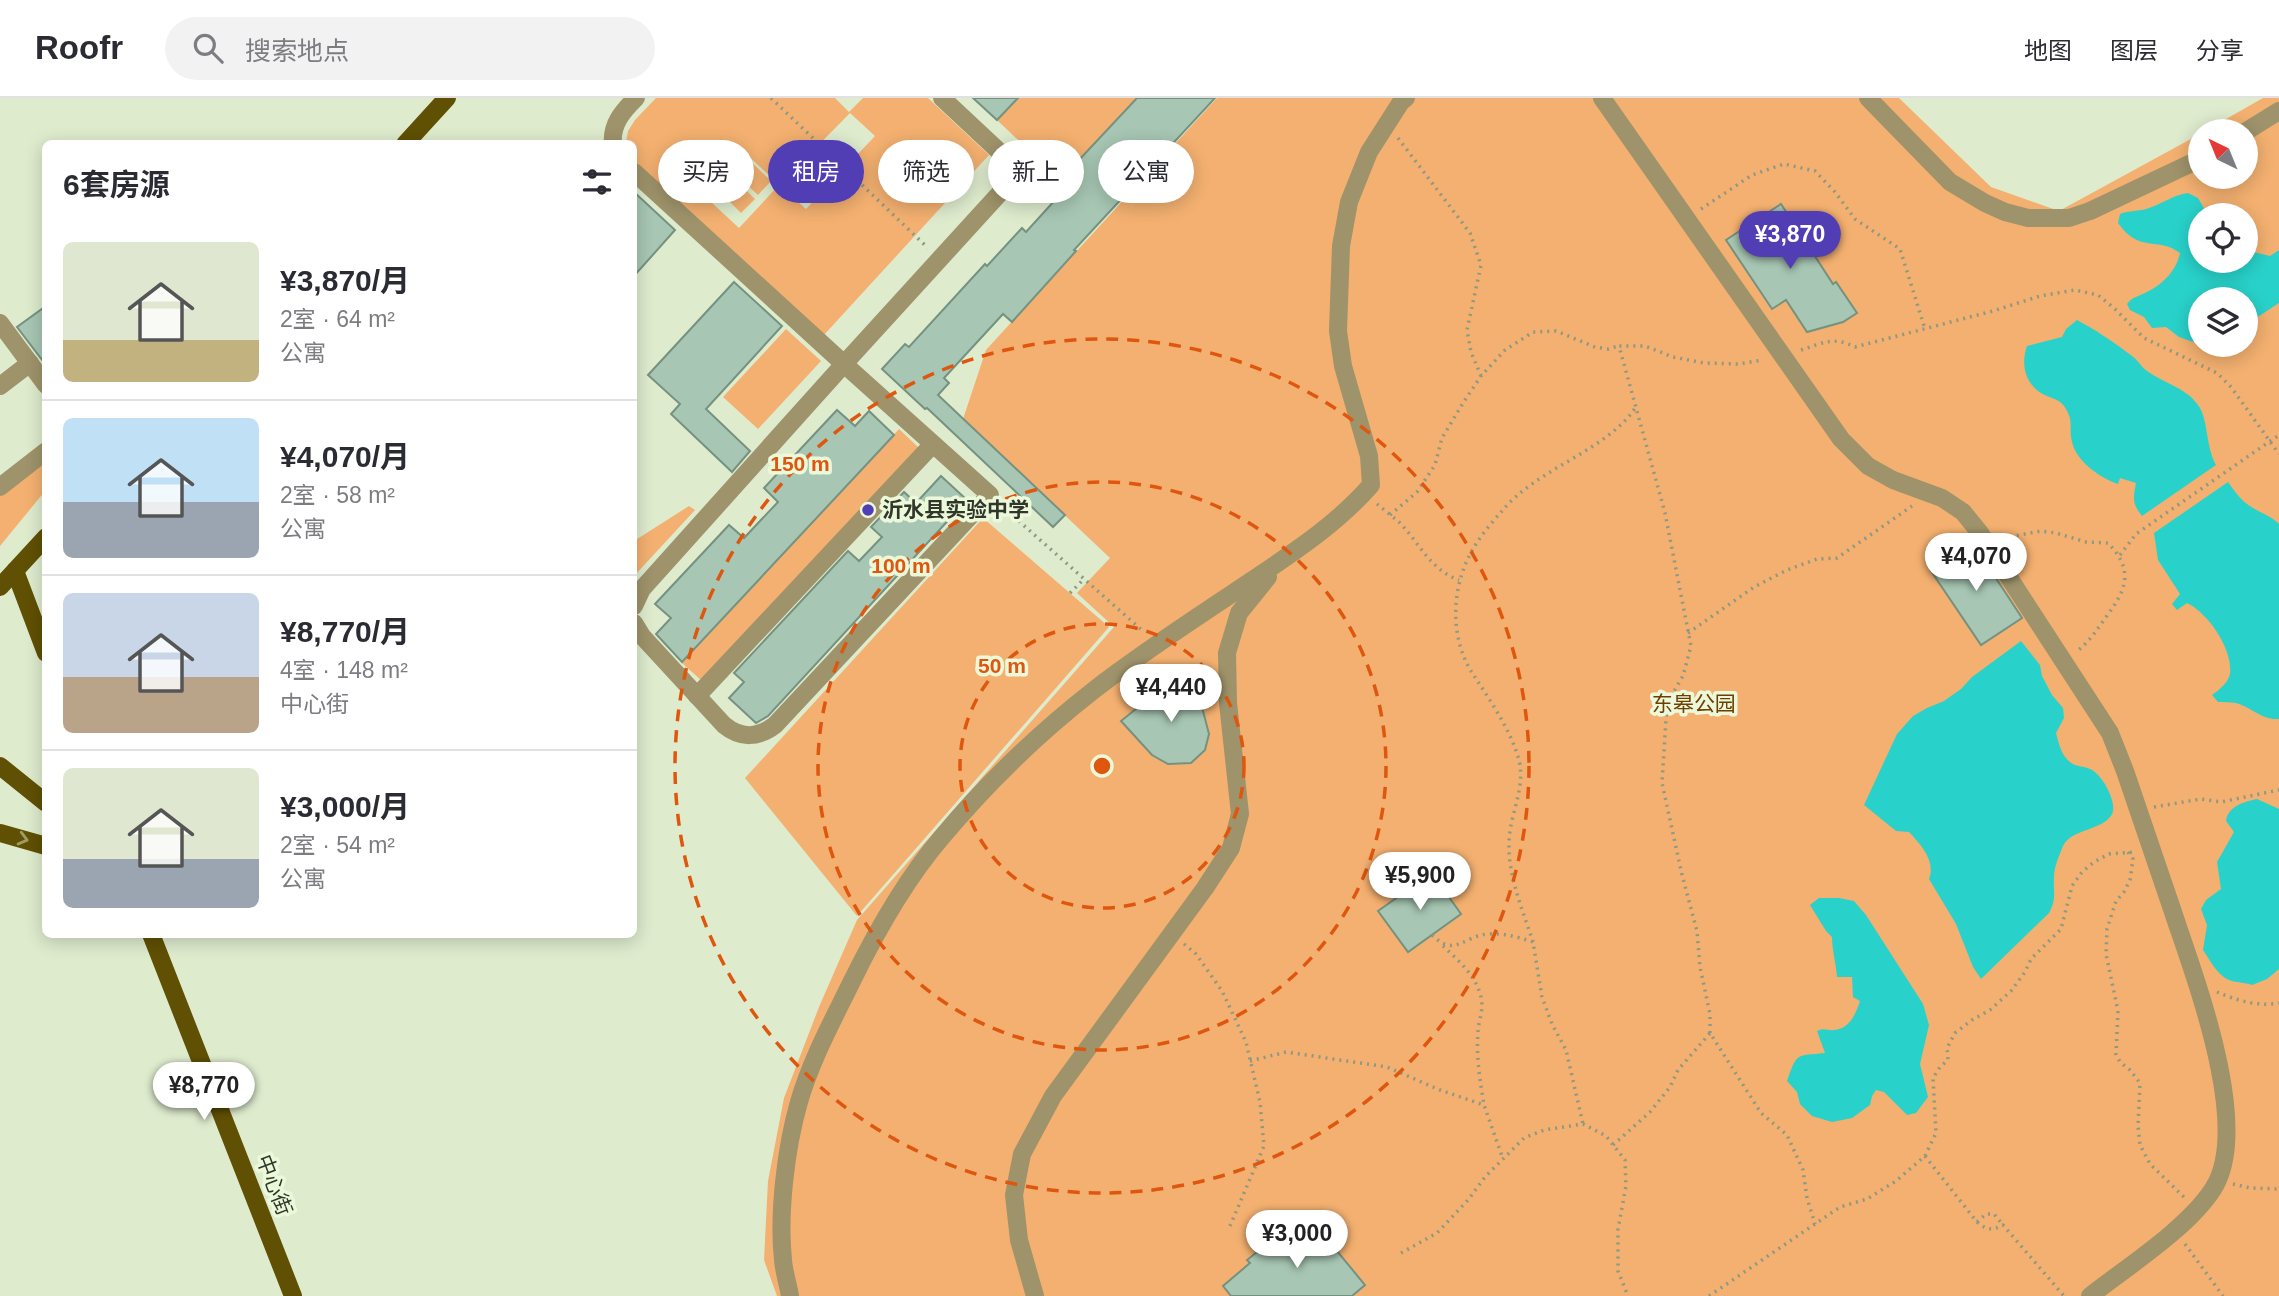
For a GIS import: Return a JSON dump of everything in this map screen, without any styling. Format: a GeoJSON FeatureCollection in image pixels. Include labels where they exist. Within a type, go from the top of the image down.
{"type":"FeatureCollection","features":[{"type":"Feature","properties":{"kind":"main road"},"geometry":{"type":"LineString","coordinates":[[408,140],[440,101]]}},
{"type":"Feature","properties":{"kind":"main road"},"geometry":{"type":"LineString","coordinates":[[0,587],[42,542]]}},
{"type":"Feature","properties":{"kind":"main road"},"geometry":{"type":"LineString","coordinates":[[15,572],[42,643]]}},
{"type":"Feature","properties":{"kind":"main road"},"geometry":{"type":"LineString","coordinates":[[0,766],[42,800]]}},
{"type":"Feature","properties":{"kind":"main road"},"geometry":{"type":"LineString","coordinates":[[0,833],[42,845]]}},
{"type":"Feature","properties":{"kind":"main road","name":"中心街"},"geometry":{"type":"LineString","coordinates":[[153,938],[293,1296]]}},
{"type":"Feature","properties":{"kind":"lane"},"geometry":{"type":"LineString","coordinates":[[613,140],[619,117],[636,98]]}},
{"type":"Feature","properties":{"kind":"lane"},"geometry":{"type":"LineString","coordinates":[[637,600],[642,589],[1020,171],[942,98]]}},
{"type":"Feature","properties":{"kind":"lane"},"geometry":{"type":"LineString","coordinates":[[790,1296],[783,1260],[782,1214],[788,1147],[799,1100],[823,1040],[861,963],[900,894],[941,838],[997,776],[1043,733],[1095,690],[1158,644],[1282,560],[1340,516],[1371,485],[1369,456],[1343,366],[1338,331],[1341,246],[1349,202],[1369,152],[1406,98]]}},
{"type":"Feature","properties":{"kind":"lane"},"geometry":{"type":"LineString","coordinates":[[1602,98],[1841,439],[1868,466],[1893,480],[1942,498],[1963,512],[1988,544],[2110,733],[2210,1021],[2221,1078],[2226,1146],[2223,1167],[2202,1204],[2175,1229],[2090,1296]]}},
{"type":"Feature","properties":{"kind":"lane"},"geometry":{"type":"LineString","coordinates":[[1868,98],[1950,182],[2005,212],[2028,218],[2069,218],[2090,211],[2188,165]]}},
{"type":"Feature","properties":{"kind":"lane"},"geometry":{"type":"LineString","coordinates":[[2258,124],[2279,111]]}},
{"type":"Feature","properties":{"kind":"lane"},"geometry":{"type":"LineString","coordinates":[[637,175],[989,494],[765,733],[754,736],[733,733],[637,628]]}},
{"type":"Feature","properties":{"kind":"lane"},"geometry":{"type":"LineString","coordinates":[[0,323],[42,380]]}},
{"type":"Feature","properties":{"kind":"lane"},"geometry":{"type":"LineString","coordinates":[[0,386],[30,363]]}},
{"type":"Feature","properties":{"kind":"lane"},"geometry":{"type":"LineString","coordinates":[[697,696],[933,444]]}},
{"type":"Feature","properties":{"kind":"lane"},"geometry":{"type":"LineString","coordinates":[[0,487],[42,453]]}},
{"type":"Feature","properties":{"kind":"lane"},"geometry":{"type":"LineString","coordinates":[[1035,1296],[1018,1240],[1014,1195],[1022,1154],[1053,1096],[1231,848],[1240,814],[1227,703],[1227,653],[1239,613],[1282,560]]}},
{"type":"Feature","properties":{"kind":"path"},"geometry":{"type":"LineString","coordinates":[[771,98],[940,259]]}},
{"type":"Feature","properties":{"kind":"path"},"geometry":{"type":"LineString","coordinates":[[1387,124],[1470,233],[1481,265],[1467,330],[1471,352],[1480,376]]}},
{"type":"Feature","properties":{"kind":"path"},"geometry":{"type":"LineString","coordinates":[[1687,218],[1752,175],[1784,164],[1815,171],[1835,191],[1855,219],[1900,249],[1925,329]]}},
{"type":"Feature","properties":{"kind":"path"},"geometry":{"type":"LineString","coordinates":[[1390,516],[1417,492],[1435,465],[1442,438],[1480,376],[1505,350],[1533,332],[1556,331],[1595,347],[1608,349],[1619,345],[1646,346],[1673,357],[1704,363],[1738,364],[1783,356],[1830,340],[1842,340],[1855,347],[2040,296],[2075,290],[2098,295],[2144,338],[2217,373],[2231,387],[2279,454]]}},
{"type":"Feature","properties":{"kind":"path"},"geometry":{"type":"LineString","coordinates":[[1619,345],[1665,513],[1691,646],[1683,676],[1667,703],[1662,783],[1697,932],[1700,967],[1710,1014],[1710,1033],[1761,1113],[1787,1135],[1803,1170],[1807,1198],[1815,1224]]}},
{"type":"Feature","properties":{"kind":"path"},"geometry":{"type":"LineString","coordinates":[[1583,1124],[1566,1050],[1542,997],[1533,942],[1514,878],[1509,847],[1510,824],[1521,789],[1519,761],[1486,691],[1470,670],[1460,645],[1455,614],[1459,580],[1475,545],[1504,508],[1529,485],[1612,432],[1628,419],[1636,406]]}},
{"type":"Feature","properties":{"kind":"path"},"geometry":{"type":"LineString","coordinates":[[2120,555],[2136,534],[2279,435]]}},
{"type":"Feature","properties":{"kind":"path"},"geometry":{"type":"LineString","coordinates":[[989,494],[1158,644]]}},
{"type":"Feature","properties":{"kind":"path"},"geometry":{"type":"LineString","coordinates":[[1688,633],[1754,587],[1787,570],[1817,559],[1837,558],[1930,494]]}},
{"type":"Feature","properties":{"kind":"path"},"geometry":{"type":"LineString","coordinates":[[1362,496],[1399,523],[1430,561],[1446,575],[1459,580]]}},
{"type":"Feature","properties":{"kind":"path"},"geometry":{"type":"LineString","coordinates":[[1988,544],[2009,536],[2041,531],[2086,542],[2108,543],[2120,555],[2125,572],[2124,588],[2118,602],[2096,632],[2065,662]]}},
{"type":"Feature","properties":{"kind":"path"},"geometry":{"type":"LineString","coordinates":[[1070,593],[1084,579]]}},
{"type":"Feature","properties":{"kind":"path"},"geometry":{"type":"LineString","coordinates":[[2138,809],[2201,799],[2221,802],[2279,790]]}},
{"type":"Feature","properties":{"kind":"path"},"geometry":{"type":"LineString","coordinates":[[2128,852],[2133,859],[2130,880],[2116,901],[2107,929],[2106,954],[2118,1011],[2116,1054],[2140,1083],[2140,1144],[2150,1164],[2196,1210]]}},
{"type":"Feature","properties":{"kind":"path"},"geometry":{"type":"LineString","coordinates":[[1709,1296],[1840,1207],[1867,1199],[1896,1181],[1925,1156],[1936,1133],[1933,1078],[1948,1060],[1947,1048],[1950,1040],[1963,1026],[1990,1010],[2011,991],[2031,959],[2061,929],[2072,886],[2082,872],[2109,854],[2128,852],[2154,856]]}},
{"type":"Feature","properties":{"kind":"path"},"geometry":{"type":"LineString","coordinates":[[1172,933],[1196,954],[1222,991],[1246,1042],[1260,1102],[1264,1146],[1230,1226]]}},
{"type":"Feature","properties":{"kind":"path"},"geometry":{"type":"LineString","coordinates":[[1441,945],[1452,946],[1488,934],[1511,935],[1533,942]]}},
{"type":"Feature","properties":{"kind":"path"},"geometry":{"type":"LineString","coordinates":[[1432,935],[1464,965],[1480,996],[1480,1077],[1484,1105],[1503,1159]]}},
{"type":"Feature","properties":{"kind":"path"},"geometry":{"type":"LineString","coordinates":[[2195,978],[2232,998],[2254,1003],[2279,1003]]}},
{"type":"Feature","properties":{"kind":"path"},"geometry":{"type":"LineString","coordinates":[[1613,1145],[1650,1112],[1670,1087],[1678,1069],[1710,1033]]}},
{"type":"Feature","properties":{"kind":"path"},"geometry":{"type":"LineString","coordinates":[[1250,1061],[1286,1052],[1387,1067],[1484,1105]]}},
{"type":"Feature","properties":{"kind":"path"},"geometry":{"type":"LineString","coordinates":[[1401,1253],[1437,1233],[1524,1138],[1544,1130],[1583,1124],[1606,1136],[1625,1160],[1626,1186],[1619,1228],[1618,1270],[1628,1296]]}},
{"type":"Feature","properties":{"kind":"path"},"geometry":{"type":"LineString","coordinates":[[1925,1156],[1978,1222],[1986,1229],[2003,1225]]}},
{"type":"Feature","properties":{"kind":"path"},"geometry":{"type":"LineString","coordinates":[[2217,1181],[2250,1188],[2279,1189]]}},
{"type":"Feature","properties":{"kind":"path"},"geometry":{"type":"LineString","coordinates":[[1978,1222],[1986,1214],[1994,1213],[2064,1296]]}},
{"type":"Feature","properties":{"kind":"path"},"geometry":{"type":"LineString","coordinates":[[2175,1229],[2222,1296]]}},
{"type":"Feature","properties":{"kind":"green space"},"geometry":{"type":"Polygon","coordinates":[[[656,98],[835,98],[849,112],[863,98],[928,98],[973,140],[878,140],[878,203],[945,203],[823,336],[679,203],[712,203],[739,228],[768,197],[768,203],[799,203],[806,209],[812,203],[864,203],[864,148],[875,136],[850,113],[823,140],[768,140],[768,175],[754,161],[754,140],[658,140],[658,183],[637,164],[637,140],[626,140],[635,120],[656,98]]]}},
{"type":"Feature","properties":{"kind":"green space"},"geometry":{"type":"Polygon","coordinates":[[[1018,98],[1137,98],[1084,154],[1084,140],[1018,140],[997,120],[1018,98]]]}},
{"type":"Feature","properties":{"kind":"green space","name":"东皋公园"},"geometry":{"type":"Polygon","coordinates":[[[1217,98],[1899,98],[1991,187],[2059,211],[2188,141],[2188,189],[2258,189],[2258,119],[2226,119],[2263,98],[2279,98],[2279,1296],[777,1296],[764,1260],[768,1181],[784,1098],[819,1007],[857,920],[1114,627],[1077,593],[1110,558],[963,419],[986,350],[1121,203],[1194,203],[1194,140],[1178,140],[1217,98]]]}},
{"type":"Feature","properties":{"kind":"green space"},"geometry":{"type":"Polygon","coordinates":[[[974,141],[988,156],[974,171],[974,141]]]}},
{"type":"Feature","properties":{"kind":"green space"},"geometry":{"type":"Polygon","coordinates":[[[754,165],[768,178],[768,184],[758,195],[754,191],[754,165]]]}},
{"type":"Feature","properties":{"kind":"green space"},"geometry":{"type":"Polygon","coordinates":[[[731,203],[751,203],[741,213],[731,203]]]}},
{"type":"Feature","properties":{"kind":"green space"},"geometry":{"type":"Polygon","coordinates":[[[786,329],[821,361],[758,429],[723,397],[786,329]]]}},
{"type":"Feature","properties":{"kind":"green space"},"geometry":{"type":"Polygon","coordinates":[[[899,429],[919,448],[702,681],[682,663],[899,429]]]}},
{"type":"Feature","properties":{"kind":"green space"},"geometry":{"type":"Polygon","coordinates":[[[42,458],[42,495],[0,546],[0,493],[42,458]]]}},
{"type":"Feature","properties":{"kind":"green space"},"geometry":{"type":"Polygon","coordinates":[[[689,506],[695,510],[637,573],[637,539],[689,506]]]}},
{"type":"Feature","properties":{"kind":"green space"},"geometry":{"type":"Polygon","coordinates":[[[983,518],[1109,627],[857,916],[745,778],[983,518]]]}},
{"type":"Feature","properties":{"kind":"water"},"geometry":{"type":"Polygon","coordinates":[[[2188,193],[2198,198],[2201,203],[2188,203],[2188,273],[2258,273],[2258,253],[2270,256],[2279,250],[2279,303],[2258,317],[2258,287],[2188,287],[2188,340],[2166,327],[2152,328],[2144,317],[2130,310],[2127,304],[2163,281],[2176,265],[2180,253],[2172,248],[2134,238],[2118,223],[2120,214],[2145,209],[2188,193]]]}},
{"type":"Feature","properties":{"kind":"water"},"geometry":{"type":"Polygon","coordinates":[[[2077,320],[2119,346],[2154,376],[2189,396],[2203,414],[2210,450],[2216,465],[2142,516],[2134,501],[2136,483],[2120,478],[2118,484],[2111,481],[2078,456],[2071,437],[2069,416],[2064,406],[2035,389],[2025,372],[2027,346],[2062,337],[2066,329],[2077,320]]]}},
{"type":"Feature","properties":{"kind":"water"},"geometry":{"type":"Polygon","coordinates":[[[2228,482],[2245,503],[2279,524],[2279,719],[2267,718],[2236,703],[2218,702],[2212,695],[2229,677],[2228,654],[2218,633],[2203,615],[2187,603],[2177,610],[2172,604],[2180,594],[2158,560],[2154,533],[2228,482]]]}},
{"type":"Feature","properties":{"kind":"water"},"geometry":{"type":"Polygon","coordinates":[[[2021,641],[2040,665],[2042,676],[2052,695],[2063,708],[2064,718],[2056,733],[2062,753],[2072,764],[2090,769],[2099,776],[2111,796],[2113,809],[2108,820],[2067,840],[2056,865],[2054,899],[2049,913],[1981,979],[1973,967],[1956,924],[1929,879],[1931,866],[1922,848],[1909,832],[1896,831],[1864,805],[1897,734],[1913,716],[1944,701],[2021,641]]]}},
{"type":"Feature","properties":{"kind":"water"},"geometry":{"type":"Polygon","coordinates":[[[2257,799],[2279,809],[2279,969],[2267,979],[2252,985],[2225,978],[2211,963],[2203,950],[2207,925],[2201,909],[2206,900],[2221,889],[2217,862],[2234,832],[2226,821],[2227,816],[2237,806],[2257,799]]]}},
{"type":"Feature","properties":{"kind":"water"},"geometry":{"type":"Polygon","coordinates":[[[1819,898],[1854,901],[1866,915],[1923,1004],[1929,1025],[1920,1064],[1928,1097],[1916,1113],[1907,1115],[1884,1092],[1876,1090],[1870,1105],[1852,1118],[1832,1122],[1812,1116],[1800,1104],[1797,1092],[1787,1081],[1799,1057],[1825,1053],[1817,1031],[1844,1027],[1854,1015],[1860,1001],[1853,997],[1852,977],[1837,977],[1832,937],[1810,905],[1819,898]]]}},
{"type":"Feature","properties":{"kind":"building"},"geometry":{"type":"Polygon","coordinates":[[[973,98],[1018,98],[997,120],[973,98]]]}},
{"type":"Feature","properties":{"kind":"building"},"geometry":{"type":"Polygon","coordinates":[[[1137,98],[1215,98],[1176,140],[1098,140],[1098,203],[1118,203],[1012,322],[1003,314],[944,378],[949,383],[938,395],[1065,515],[1053,527],[882,369],[905,344],[909,347],[985,264],[987,266],[1022,228],[1026,232],[1052,203],[1084,203],[1084,155],[1137,98]]]}},
{"type":"Feature","properties":{"kind":"building"},"geometry":{"type":"Polygon","coordinates":[[[637,195],[675,230],[637,273],[637,195]]]}},
{"type":"Feature","properties":{"kind":"building"},"geometry":{"type":"Polygon","coordinates":[[[1781,204],[1833,284],[1836,282],[1857,313],[1843,322],[1807,332],[1786,300],[1772,309],[1726,240],[1781,204]]]}},
{"type":"Feature","properties":{"kind":"building"},"geometry":{"type":"Polygon","coordinates":[[[734,282],[782,326],[706,409],[750,451],[732,472],[671,414],[680,404],[648,375],[734,282]]]}},
{"type":"Feature","properties":{"kind":"building"},"geometry":{"type":"Polygon","coordinates":[[[42,309],[42,360],[17,327],[42,309]]]}},
{"type":"Feature","properties":{"kind":"building"},"geometry":{"type":"Polygon","coordinates":[[[837,410],[855,426],[869,411],[894,435],[682,662],[656,634],[671,618],[655,604],[729,525],[744,538],[778,502],[764,488],[837,410]]]}},
{"type":"Feature","properties":{"kind":"building"},"geometry":{"type":"Polygon","coordinates":[[[941,476],[967,500],[768,716],[756,723],[729,698],[744,682],[734,673],[848,551],[859,561],[882,537],[871,527],[904,492],[916,503],[941,476]]]}},
{"type":"Feature","properties":{"kind":"building"},"geometry":{"type":"Polygon","coordinates":[[[1971,540],[2022,618],[1981,645],[1929,568],[1971,540]]]}},
{"type":"Feature","properties":{"kind":"building"},"geometry":{"type":"Polygon","coordinates":[[[1179,674],[1203,711],[1209,734],[1205,750],[1191,763],[1168,764],[1152,755],[1121,721],[1179,674]]]}},
{"type":"Feature","properties":{"kind":"building"},"geometry":{"type":"Polygon","coordinates":[[[1432,873],[1461,914],[1408,952],[1378,911],[1432,873]]]}},
{"type":"Feature","properties":{"kind":"building"},"geometry":{"type":"Polygon","coordinates":[[[1318,1228],[1365,1285],[1352,1296],[1231,1296],[1223,1286],[1250,1263],[1247,1260],[1262,1248],[1264,1251],[1289,1231],[1297,1240],[1308,1230],[1311,1234],[1318,1228]]]}},
{"type":"Feature","properties":{"kind":"place","name":"沂水县实验中学"},"geometry":{"type":"Point","coordinates":[868,510]}}]}
